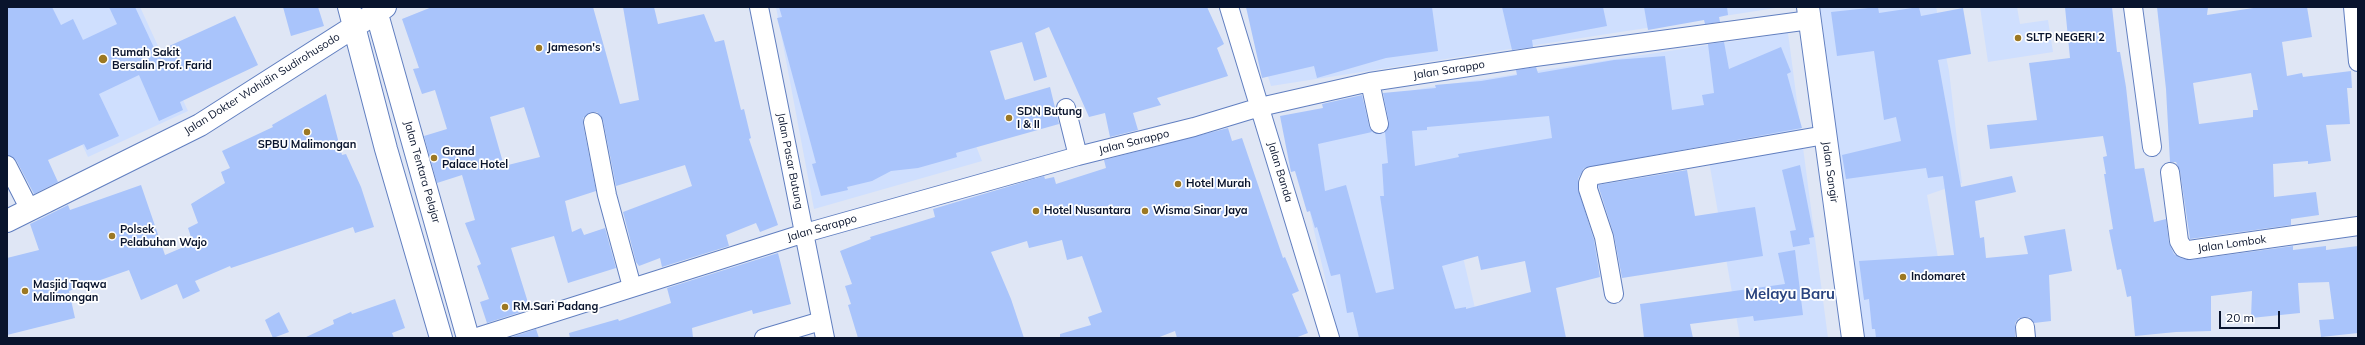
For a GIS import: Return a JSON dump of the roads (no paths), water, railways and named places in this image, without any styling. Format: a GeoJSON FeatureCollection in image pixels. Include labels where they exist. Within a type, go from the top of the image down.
{"type":"FeatureCollection","features":[{"type":"Feature","properties":{"kind":"main road"},"geometry":{"type":"LineString","coordinates":[[349,7],[441,338]]}},
{"type":"Feature","properties":{"kind":"main road","name":"Jalan Dokter Wahidin Sudirohusodo"},"geometry":{"type":"LineString","coordinates":[[7,221],[200,125],[354,28],[379,9]]}},
{"type":"Feature","properties":{"kind":"main road","name":"Jalan Tentara Pelajar"},"geometry":{"type":"LineString","coordinates":[[379,9],[468,338]]}},
{"type":"Feature","properties":{"kind":"main road","name":"Jalan Sangir"},"geometry":{"type":"LineString","coordinates":[[1809,14],[1853,338]]}},
{"type":"Feature","properties":{"kind":"street","name":"Jalan Pasar Butung"},"geometry":{"type":"LineString","coordinates":[[759,7],[823,330]]}},
{"type":"Feature","properties":{"kind":"street","name":"Jalan Banda"},"geometry":{"type":"LineString","coordinates":[[1229,7],[1330,338]]}},
{"type":"Feature","properties":{"kind":"street"},"geometry":{"type":"LineString","coordinates":[[2133,7],[2152,147]]}},
{"type":"Feature","properties":{"kind":"street"},"geometry":{"type":"LineString","coordinates":[[2352,7],[2358,62]]}},
{"type":"Feature","properties":{"kind":"street","name":"Jalan Sarappo"},"geometry":{"type":"LineString","coordinates":[[474,338],[804,233],[1078,156],[1194,127],[1260,107],[1370,82],[1809,14]]}},
{"type":"Feature","properties":{"kind":"street"},"geometry":{"type":"LineString","coordinates":[[1370,82],[1379,124]]}},
{"type":"Feature","properties":{"kind":"street"},"geometry":{"type":"LineString","coordinates":[[1066,108],[1078,156]]}},
{"type":"Feature","properties":{"kind":"street"},"geometry":{"type":"LineString","coordinates":[[593,122],[607,195],[632,287]]}},
{"type":"Feature","properties":{"kind":"street"},"geometry":{"type":"LineString","coordinates":[[1614,294],[1604,237],[1588,189],[1588,183],[1591,176],[1825,135]]}},
{"type":"Feature","properties":{"kind":"street"},"geometry":{"type":"LineString","coordinates":[[7,165],[30,210]]}},
{"type":"Feature","properties":{"kind":"street","name":"Jalan Lombok"},"geometry":{"type":"LineString","coordinates":[[2170,172],[2179,241],[2183,248],[2189,250],[2358,226]]}},
{"type":"Feature","properties":{"kind":"street"},"geometry":{"type":"LineString","coordinates":[[764,338],[823,330]]}},
{"type":"Feature","properties":{"kind":"place","name":"SLTP NEGERI 2"},"geometry":{"type":"Point","coordinates":[2018,38]}},
{"type":"Feature","properties":{"kind":"place","name":"Jameson's"},"geometry":{"type":"Point","coordinates":[539,48]}},
{"type":"Feature","properties":{"kind":"place","name":"Rumah Sakit Bersalin Prof. Farid"},"geometry":{"type":"Point","coordinates":[103,59]}},
{"type":"Feature","properties":{"kind":"place","name":"SDN Butung I & II"},"geometry":{"type":"Point","coordinates":[1009,118]}},
{"type":"Feature","properties":{"kind":"place","name":"SPBU Malimongan"},"geometry":{"type":"Point","coordinates":[307,132]}},
{"type":"Feature","properties":{"kind":"place","name":"Grand Palace Hotel"},"geometry":{"type":"Point","coordinates":[434,158]}},
{"type":"Feature","properties":{"kind":"place","name":"Hotel Murah"},"geometry":{"type":"Point","coordinates":[1178,184]}},
{"type":"Feature","properties":{"kind":"place","name":"Hotel Nusantara"},"geometry":{"type":"Point","coordinates":[1036,211]}},
{"type":"Feature","properties":{"kind":"place","name":"Wisma Sinar Jaya"},"geometry":{"type":"Point","coordinates":[1145,211]}},
{"type":"Feature","properties":{"kind":"place","name":"Polsek Pelabuhan Wajo"},"geometry":{"type":"Point","coordinates":[112,236]}},
{"type":"Feature","properties":{"kind":"place","name":"Indomaret"},"geometry":{"type":"Point","coordinates":[1903,277]}},
{"type":"Feature","properties":{"kind":"place","name":"Masjid Taqwa Malimongan"},"geometry":{"type":"Point","coordinates":[25,291]}},
{"type":"Feature","properties":{"kind":"place","name":"RM.Sari Padang"},"geometry":{"type":"Point","coordinates":[505,307]}},
{"type":"Feature","properties":{"kind":"district","name":"Melayu Baru"},"geometry":{"type":"Point","coordinates":[1790,294]}}]}
